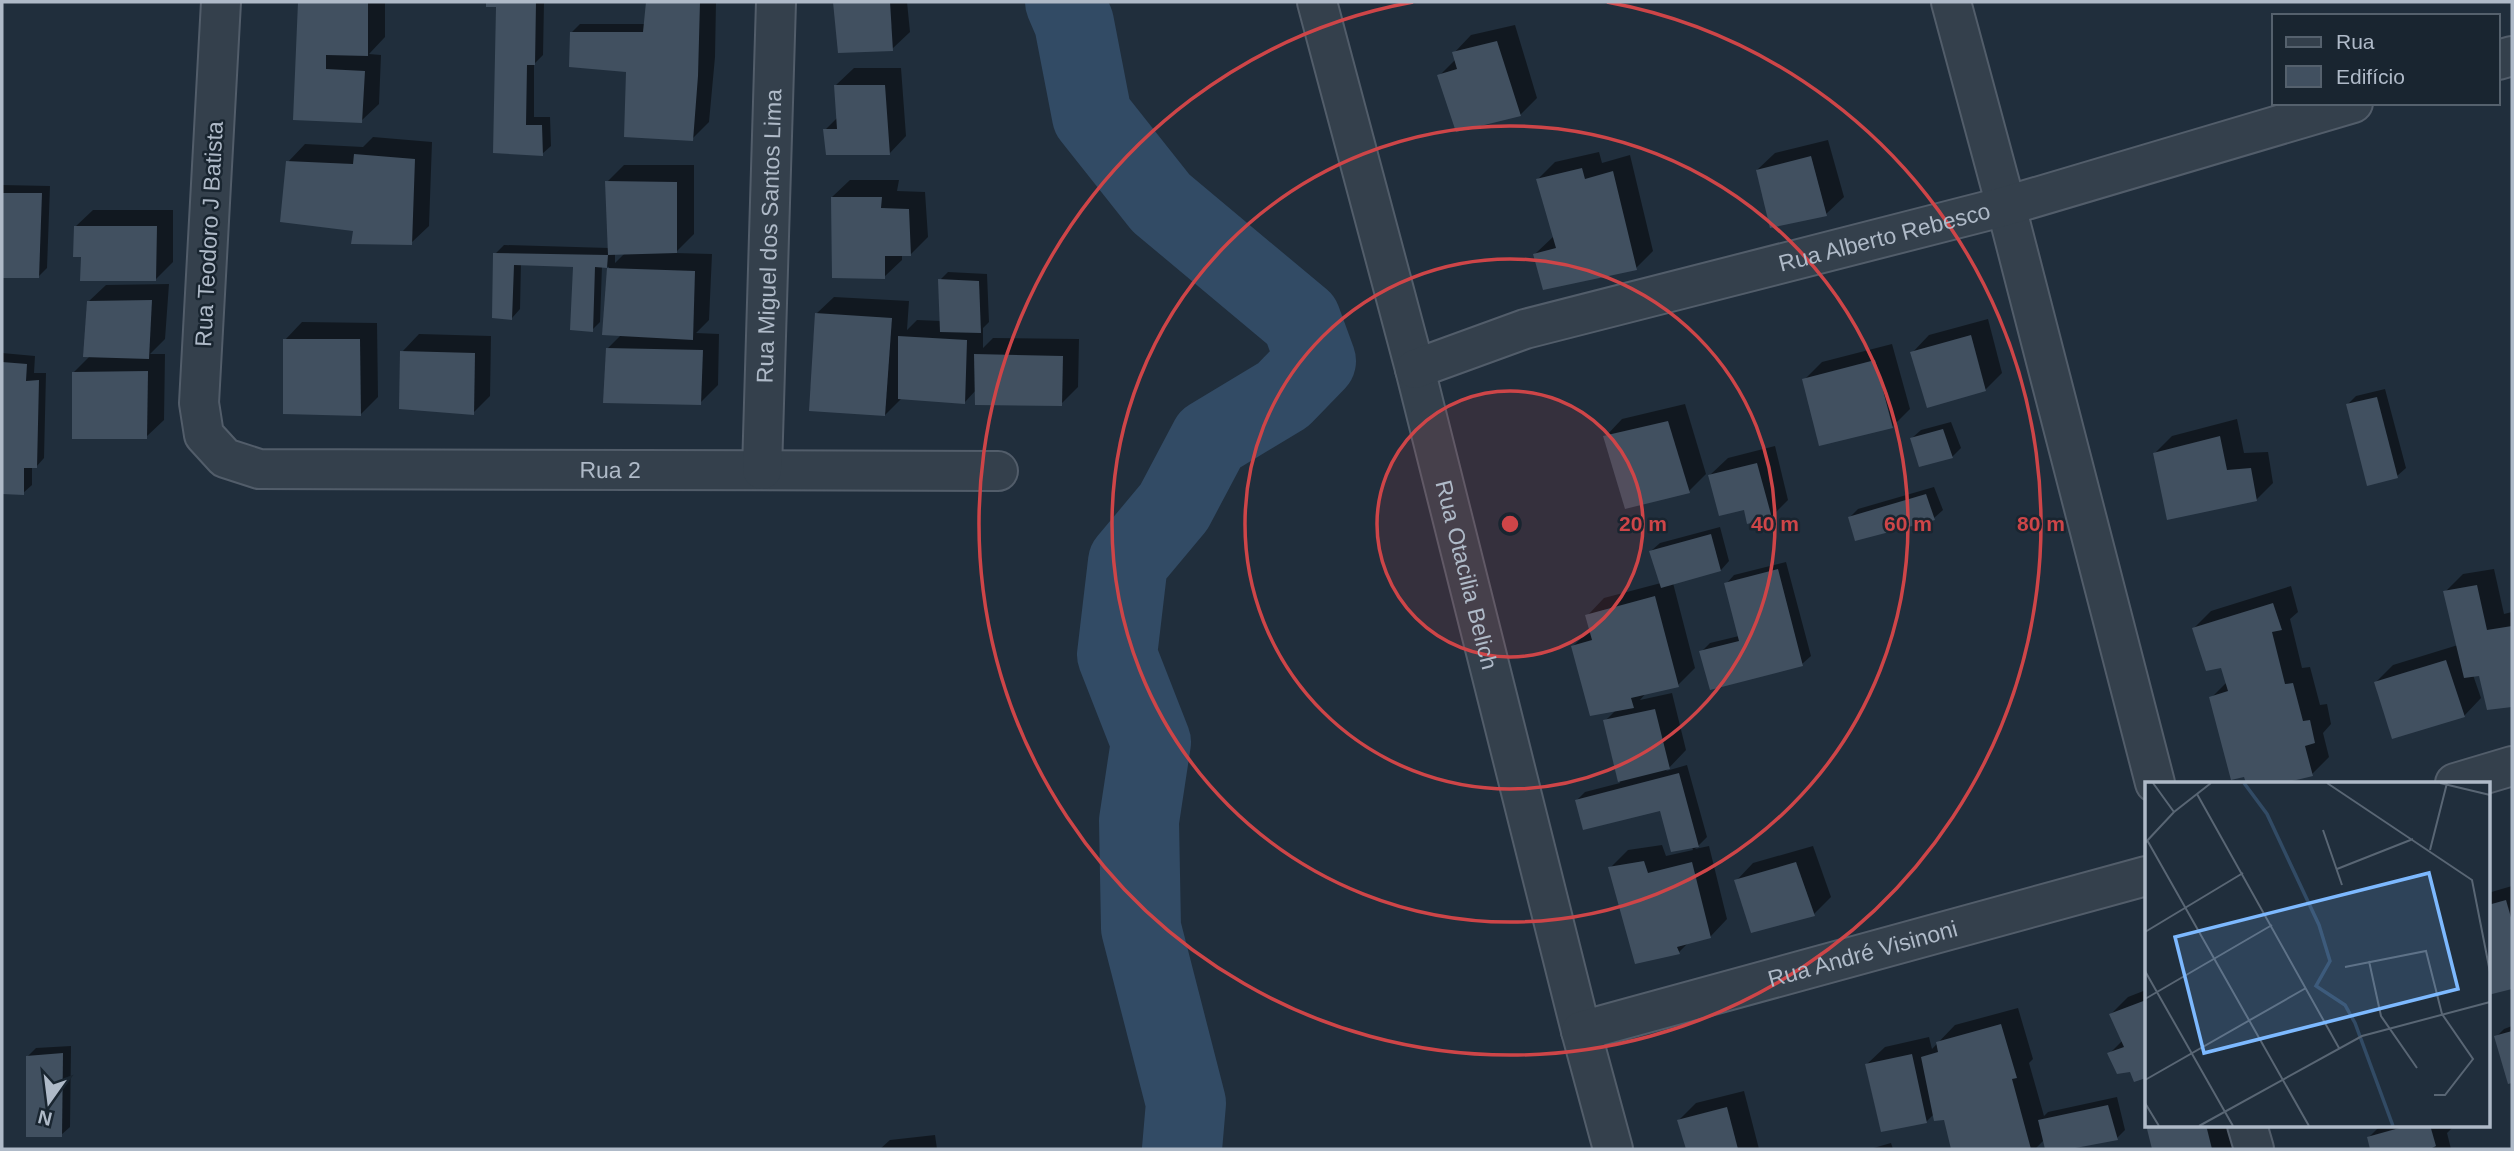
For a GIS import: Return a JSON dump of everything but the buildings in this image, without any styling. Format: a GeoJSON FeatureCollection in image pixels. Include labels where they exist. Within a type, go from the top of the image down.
{"type":"FeatureCollection","features":[{"type":"Feature","properties":{"kind":"street","name":"Rua Teodoro J Batista"},"geometry":{"type":"LineString","coordinates":[[221,2],[200,403],[204,435],[225,458]]}},
{"type":"Feature","properties":{"kind":"street","name":"Rua Miguel dos Santos Lima"},"geometry":{"type":"LineString","coordinates":[[762,470],[776,2]]}},
{"type":"Feature","properties":{"kind":"street","name":"Rua Otacilia Belich"},"geometry":{"type":"LineString","coordinates":[[1317,2],[1415,369],[1613,1149]]}},
{"type":"Feature","properties":{"kind":"street"},"geometry":{"type":"LineString","coordinates":[[1951,2],[2007,206],[2155,782]]}},
{"type":"Feature","properties":{"kind":"street","name":"Rua Alberto Rebesco"},"geometry":{"type":"LineString","coordinates":[[1415,369],[1525,329],[2007,206],[2346,105]]}},
{"type":"Feature","properties":{"kind":"street","name":"Rua 2"},"geometry":{"type":"LineString","coordinates":[[225,458],[259,469],[998,471]]}},
{"type":"Feature","properties":{"kind":"street"},"geometry":{"type":"LineString","coordinates":[[2458,782],[2512,766]]}},
{"type":"Feature","properties":{"kind":"street","name":"Rua André Visinoni"},"geometry":{"type":"LineString","coordinates":[[1581,1031],[2145,877]]}},
{"type":"Feature","properties":{"kind":"street"},"geometry":{"type":"LineString","coordinates":[[2247,1126],[2254,1149]]}},
{"type":"Feature","properties":{"kind":"waterway"},"geometry":{"type":"LineString","coordinates":[[1065,2],[1074,23],[1092,116],[1161,203],[1301,320],[1316,361],[1283,395],[1210,439],[1174,507],[1128,562],[1117,655],[1151,742],[1139,821],[1141,928],[1186,1103],[1182,1149]]}}]}
